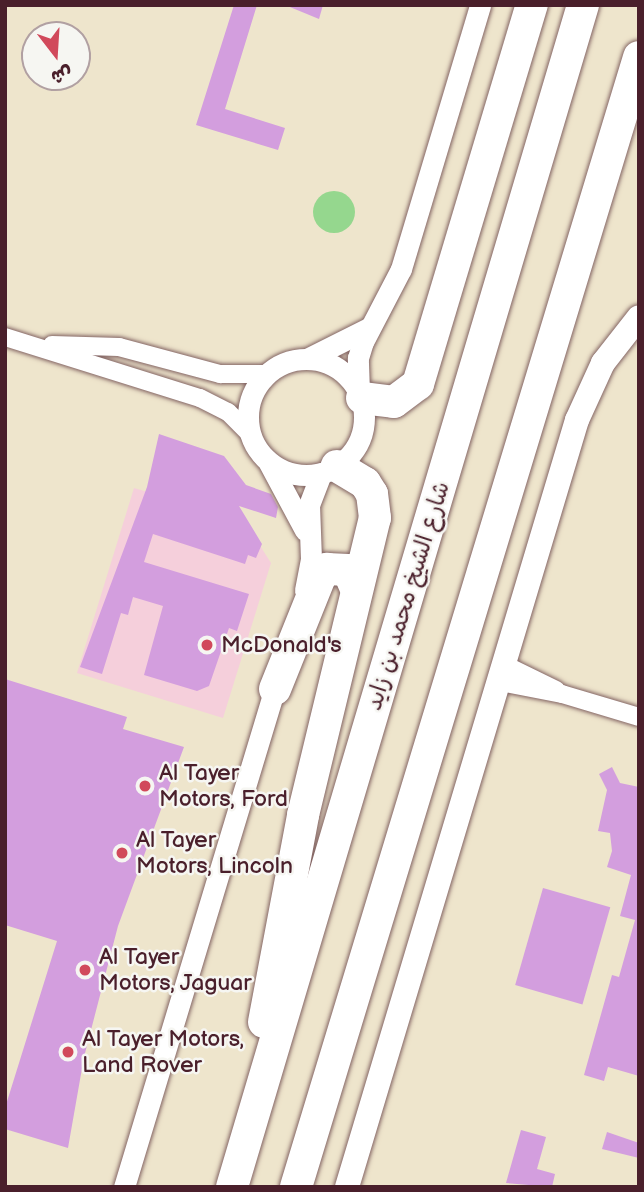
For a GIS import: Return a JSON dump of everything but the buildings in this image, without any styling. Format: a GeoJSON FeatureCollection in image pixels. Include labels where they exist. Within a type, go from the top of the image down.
{"type":"FeatureCollection","features":[{"type":"Feature","properties":{"kind":"highway"},"geometry":{"type":"LineString","coordinates":[[361,395],[394,402],[412,392],[422,375],[532,5]]}},
{"type":"Feature","properties":{"kind":"highway","name":"شارع الشيخ محمد بن زايد"},"geometry":{"type":"LineString","coordinates":[[232,1187],[583,5]]}},
{"type":"Feature","properties":{"kind":"highway"},"geometry":{"type":"LineString","coordinates":[[296,1187],[639,58]]}},
{"type":"Feature","properties":{"kind":"highway"},"geometry":{"type":"LineString","coordinates":[[246,1139],[303,815],[375,506],[365,483],[329,470]]}},
{"type":"Feature","properties":{"kind":"highway"},"geometry":{"type":"LineString","coordinates":[[275,689],[320,577],[327,569],[348,570],[356,589]]}},
{"type":"Feature","properties":{"kind":"main road"},"geometry":{"type":"LineString","coordinates":[[347,1187],[584,401],[603,363],[639,317]]}},
{"type":"Feature","properties":{"kind":"street"},"geometry":{"type":"LineString","coordinates":[[124,1187],[310,570],[309,505],[329,470],[358,444],[364,429],[358,358],[401,269],[480,5]]}},
{"type":"Feature","properties":{"kind":"street"},"geometry":{"type":"LineString","coordinates":[[250,434],[250,401],[267,374],[279,365],[309,358],[371,327]]}},
{"type":"Feature","properties":{"kind":"street"},"geometry":{"type":"LineString","coordinates":[[8,338],[119,347],[220,374],[267,374]]}},
{"type":"Feature","properties":{"kind":"street"},"geometry":{"type":"LineString","coordinates":[[8,338],[200,398],[228,412],[250,434],[266,459],[290,497],[308,538]]}},
{"type":"Feature","properties":{"kind":"street"},"geometry":{"type":"LineString","coordinates":[[309,358],[339,368],[361,395]]}},
{"type":"Feature","properties":{"kind":"street"},"geometry":{"type":"LineString","coordinates":[[266,459],[292,473],[329,470]]}},
{"type":"Feature","properties":{"kind":"street"},"geometry":{"type":"LineString","coordinates":[[502,674],[639,717]]}},
{"type":"Feature","properties":{"kind":"shaded area"},"geometry":{"type":"Polygon","coordinates":[[[134,488],[244,520],[271,563],[223,718],[77,673],[134,488]]]}},
{"type":"Feature","properties":{"kind":"green space"},"geometry":{"type":"Polygon","coordinates":[[[334,191],[349,197],[355,212],[349,227],[334,233],[319,227],[313,212],[319,197],[334,191]]]}},
{"type":"Feature","properties":{"kind":"place","name":"McDonald's"},"geometry":{"type":"Point","coordinates":[207,645]}},
{"type":"Feature","properties":{"kind":"place","name":"Al Tayer Motors, Ford"},"geometry":{"type":"Point","coordinates":[145,786]}},
{"type":"Feature","properties":{"kind":"place","name":"Al Tayer Motors, Lincoln"},"geometry":{"type":"Point","coordinates":[122,853]}},
{"type":"Feature","properties":{"kind":"place","name":"Al Tayer Motors, Jaguar"},"geometry":{"type":"Point","coordinates":[85,970]}},
{"type":"Feature","properties":{"kind":"place","name":"Al Tayer Motors, Land Rover"},"geometry":{"type":"Point","coordinates":[68,1052]}}]}
